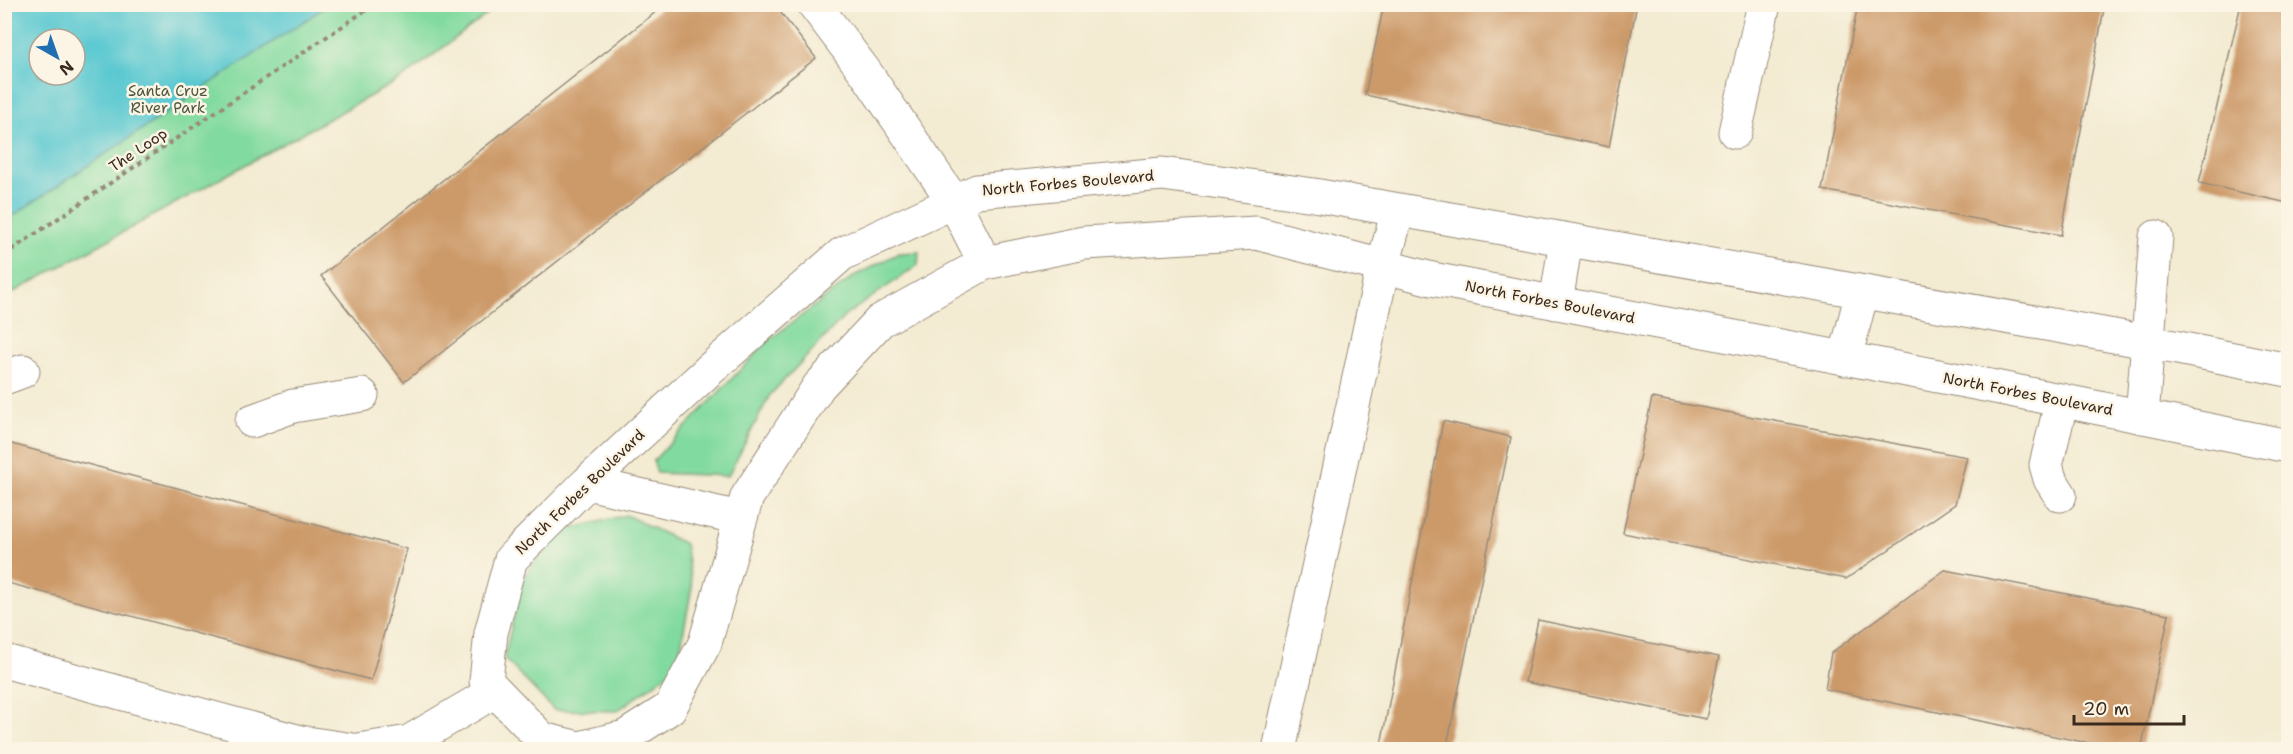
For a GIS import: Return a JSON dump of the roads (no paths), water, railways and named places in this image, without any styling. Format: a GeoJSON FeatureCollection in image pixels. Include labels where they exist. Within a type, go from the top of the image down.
{"type":"FeatureCollection","features":[{"type":"Feature","properties":{"kind":"street"},"geometry":{"type":"LineString","coordinates":[[814,4],[866,73],[954,202],[985,263]]}},
{"type":"Feature","properties":{"kind":"street"},"geometry":{"type":"LineString","coordinates":[[1735,132],[1764,4]]}},
{"type":"Feature","properties":{"kind":"street","name":"North Forbes Boulevard"},"geometry":{"type":"LineString","coordinates":[[2289,370],[2148,342],[1287,191],[1162,174],[977,191],[842,254],[708,371],[587,483],[512,559],[491,633],[486,681],[542,739],[561,747],[579,748],[625,738],[670,708],[705,643],[747,497],[819,386],[880,321],[985,263],[1084,243],[1256,233],[1432,279],[2289,446]]}},
{"type":"Feature","properties":{"kind":"street"},"geometry":{"type":"LineString","coordinates":[[1278,240],[1287,191]]}},
{"type":"Feature","properties":{"kind":"street"},"geometry":{"type":"LineString","coordinates":[[1279,750],[1383,266],[1398,210]]}},
{"type":"Feature","properties":{"kind":"street"},"geometry":{"type":"LineString","coordinates":[[2142,417],[2156,237]]}},
{"type":"Feature","properties":{"kind":"street"},"geometry":{"type":"LineString","coordinates":[[1556,303],[1566,240]]}},
{"type":"Feature","properties":{"kind":"street"},"geometry":{"type":"LineString","coordinates":[[1845,359],[1862,292]]}},
{"type":"Feature","properties":{"kind":"street"},"geometry":{"type":"LineString","coordinates":[[252,421],[293,406],[362,395]]}},
{"type":"Feature","properties":{"kind":"street"},"geometry":{"type":"LineString","coordinates":[[2060,495],[2049,479],[2046,465],[2062,400]]}},
{"type":"Feature","properties":{"kind":"street"},"geometry":{"type":"LineString","coordinates":[[587,483],[740,518]]}},
{"type":"Feature","properties":{"kind":"street"},"geometry":{"type":"LineString","coordinates":[[4,661],[300,742],[353,750]]}},
{"type":"Feature","properties":{"kind":"street"},"geometry":{"type":"LineString","coordinates":[[358,750],[409,742],[495,691]]}},
{"type":"Feature","properties":{"kind":"water"},"geometry":{"type":"Polygon","coordinates":[[[5,4],[328,5],[5,221],[5,4]]]}},
{"type":"Feature","properties":{"kind":"park label","name":"Santa Cruz River Park"},"geometry":{"type":"Point","coordinates":[168,100]}}]}
